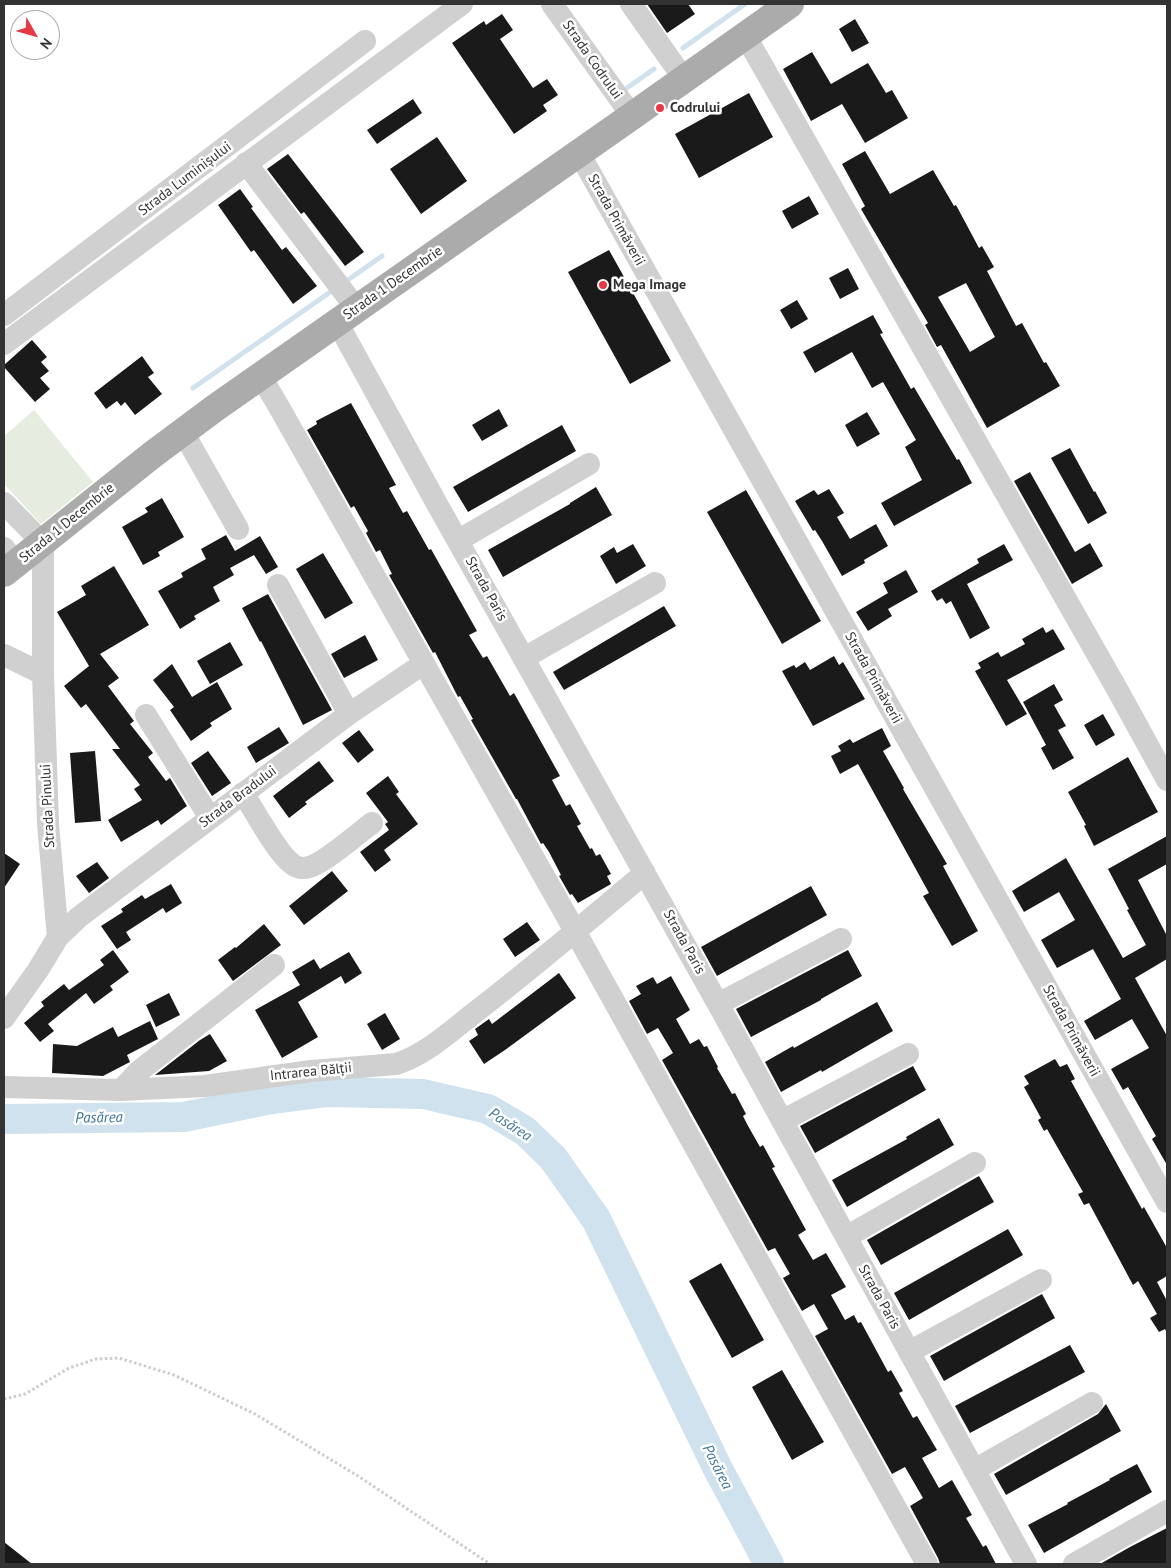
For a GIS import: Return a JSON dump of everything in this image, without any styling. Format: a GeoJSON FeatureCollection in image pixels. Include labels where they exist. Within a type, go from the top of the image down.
{"type":"FeatureCollection","features":[{"type":"Feature","properties":{"kind":"main road","name":"Strada 1 Decembrie"},"geometry":{"type":"LineString","coordinates":[[8,562],[43,543],[183,432],[260,376],[343,301],[579,153],[790,4]]}},
{"type":"Feature","properties":{"kind":"street"},"geometry":{"type":"LineString","coordinates":[[4,344],[246,162],[462,4]]}},
{"type":"Feature","properties":{"kind":"street","name":"Strada Codrului"},"geometry":{"type":"LineString","coordinates":[[552,4],[632,116]]}},
{"type":"Feature","properties":{"kind":"street"},"geometry":{"type":"LineString","coordinates":[[631,4],[684,79]]}},
{"type":"Feature","properties":{"kind":"street"},"geometry":{"type":"LineString","coordinates":[[745,35],[1167,780]]}},
{"type":"Feature","properties":{"kind":"street","name":"Strada Luminișului"},"geometry":{"type":"LineString","coordinates":[[4,315],[365,41]]}},
{"type":"Feature","properties":{"kind":"street","name":"Strada Primăverii"},"geometry":{"type":"LineString","coordinates":[[579,153],[1167,1202]]}},
{"type":"Feature","properties":{"kind":"street","name":"Strada Paris"},"geometry":{"type":"LineString","coordinates":[[246,162],[343,301],[437,504],[718,1004],[1026,1564]]}},
{"type":"Feature","properties":{"kind":"street"},"geometry":{"type":"LineString","coordinates":[[260,376],[284,415],[575,931],[927,1564]]}},
{"type":"Feature","properties":{"kind":"street"},"geometry":{"type":"LineString","coordinates":[[183,432],[238,529]]}},
{"type":"Feature","properties":{"kind":"street"},"geometry":{"type":"LineString","coordinates":[[458,540],[590,464]]}},
{"type":"Feature","properties":{"kind":"street"},"geometry":{"type":"LineString","coordinates":[[4,503],[43,543]]}},
{"type":"Feature","properties":{"kind":"street","name":"Strada Pinului"},"geometry":{"type":"LineString","coordinates":[[43,543],[43,674],[48,824],[58,937]]}},
{"type":"Feature","properties":{"kind":"street"},"geometry":{"type":"LineString","coordinates":[[524,658],[655,584]]}},
{"type":"Feature","properties":{"kind":"street"},"geometry":{"type":"LineString","coordinates":[[278,585],[349,714]]}},
{"type":"Feature","properties":{"kind":"street"},"geometry":{"type":"LineString","coordinates":[[4,655],[43,674]]}},
{"type":"Feature","properties":{"kind":"street","name":"Strada Bradului"},"geometry":{"type":"LineString","coordinates":[[4,1018],[38,970],[58,937],[79,917],[349,714],[423,664]]}},
{"type":"Feature","properties":{"kind":"street"},"geometry":{"type":"LineString","coordinates":[[146,716],[210,818]]}},
{"type":"Feature","properties":{"kind":"street"},"geometry":{"type":"LineString","coordinates":[[243,793],[279,849],[290,863],[299,868],[310,867],[323,860],[372,823]]}},
{"type":"Feature","properties":{"kind":"street","name":"Intrarea Bălții"},"geometry":{"type":"LineString","coordinates":[[4,1086],[121,1090],[205,1086],[311,1071],[396,1064],[407,1061],[429,1048],[645,873]]}},
{"type":"Feature","properties":{"kind":"street"},"geometry":{"type":"LineString","coordinates":[[718,1004],[841,939]]}},
{"type":"Feature","properties":{"kind":"street"},"geometry":{"type":"LineString","coordinates":[[121,1090],[138,1072],[274,965]]}},
{"type":"Feature","properties":{"kind":"street"},"geometry":{"type":"LineString","coordinates":[[782,1121],[908,1054]]}},
{"type":"Feature","properties":{"kind":"street"},"geometry":{"type":"LineString","coordinates":[[846,1237],[975,1164]]}},
{"type":"Feature","properties":{"kind":"street"},"geometry":{"type":"LineString","coordinates":[[909,1352],[1041,1280]]}},
{"type":"Feature","properties":{"kind":"street"},"geometry":{"type":"LineString","coordinates":[[974,1470],[1092,1403]]}},
{"type":"Feature","properties":{"kind":"street"},"geometry":{"type":"LineString","coordinates":[[1074,1564],[1167,1511]]}},
{"type":"Feature","properties":{"kind":"path"},"geometry":{"type":"LineString","coordinates":[[4,1399],[25,1394],[69,1368],[96,1359],[119,1358],[174,1375],[255,1414],[358,1476],[490,1564]]}},
{"type":"Feature","properties":{"kind":"shaded area"},"geometry":{"type":"Polygon","coordinates":[[[34,410],[93,482],[41,524],[4,484],[4,436],[34,410]]]}},
{"type":"Feature","properties":{"kind":"building"},"geometry":{"type":"Polygon","coordinates":[[[647,4],[688,4],[695,14],[667,33],[647,4]]]}},
{"type":"Feature","properties":{"kind":"building"},"geometry":{"type":"Polygon","coordinates":[[[502,14],[513,30],[500,39],[533,88],[547,79],[558,95],[543,105],[547,111],[514,134],[452,43],[484,21],[486,25],[502,14]]]}},
{"type":"Feature","properties":{"kind":"building"},"geometry":{"type":"Polygon","coordinates":[[[855,19],[869,43],[852,52],[839,29],[855,19]]]}},
{"type":"Feature","properties":{"kind":"building"},"geometry":{"type":"Polygon","coordinates":[[[812,52],[831,84],[868,63],[886,93],[892,90],[908,118],[865,143],[842,104],[811,121],[783,69],[812,52]]]}},
{"type":"Feature","properties":{"kind":"building"},"geometry":{"type":"Polygon","coordinates":[[[749,93],[773,137],[699,178],[675,134],[749,93]]]}},
{"type":"Feature","properties":{"kind":"building"},"geometry":{"type":"Polygon","coordinates":[[[413,99],[422,113],[377,144],[367,130],[413,99]]]}},
{"type":"Feature","properties":{"kind":"building"},"geometry":{"type":"Polygon","coordinates":[[[437,137],[467,181],[421,214],[390,169],[437,137]]]}},
{"type":"Feature","properties":{"kind":"building"},"geometry":{"type":"Polygon","coordinates":[[[865,151],[890,194],[933,170],[954,206],[956,205],[979,248],[982,246],[994,267],[987,271],[1016,326],[1022,323],[1044,363],[1046,362],[1060,386],[987,428],[941,345],[937,347],[925,325],[928,323],[861,209],[865,206],[842,164],[865,151]],[[966,283],[938,297],[970,352],[995,337],[966,283]]]}},
{"type":"Feature","properties":{"kind":"building"},"geometry":{"type":"Polygon","coordinates":[[[288,154],[364,252],[345,266],[304,212],[301,214],[267,169],[288,154]]]}},
{"type":"Feature","properties":{"kind":"building"},"geometry":{"type":"Polygon","coordinates":[[[240,189],[253,207],[251,208],[282,250],[286,247],[317,286],[293,304],[254,250],[251,252],[218,205],[240,189]]]}},
{"type":"Feature","properties":{"kind":"building"},"geometry":{"type":"Polygon","coordinates":[[[809,196],[819,214],[792,229],[782,211],[809,196]]]}},
{"type":"Feature","properties":{"kind":"building"},"geometry":{"type":"Polygon","coordinates":[[[609,250],[671,361],[630,384],[568,272],[609,250]]]}},
{"type":"Feature","properties":{"kind":"building"},"geometry":{"type":"Polygon","coordinates":[[[848,268],[859,289],[840,299],[829,278],[848,268]]]}},
{"type":"Feature","properties":{"kind":"building"},"geometry":{"type":"Polygon","coordinates":[[[797,300],[808,319],[791,329],[780,310],[797,300]]]}},
{"type":"Feature","properties":{"kind":"building"},"geometry":{"type":"Polygon","coordinates":[[[873,315],[883,333],[880,334],[911,389],[914,387],[972,483],[894,526],[881,503],[922,480],[905,447],[916,440],[883,382],[872,388],[852,352],[815,373],[803,352],[873,315]]]}},
{"type":"Feature","properties":{"kind":"building"},"geometry":{"type":"Polygon","coordinates":[[[32,340],[47,357],[41,362],[49,371],[40,378],[50,389],[35,402],[4,367],[32,340]]]}},
{"type":"Feature","properties":{"kind":"building"},"geometry":{"type":"Polygon","coordinates":[[[142,356],[154,373],[148,377],[162,394],[135,415],[125,402],[121,406],[117,401],[106,409],[94,393],[142,356]]]}},
{"type":"Feature","properties":{"kind":"building"},"geometry":{"type":"Polygon","coordinates":[[[351,403],[396,485],[389,488],[403,513],[407,511],[429,550],[431,549],[477,631],[469,635],[483,658],[487,656],[510,696],[514,693],[560,776],[552,780],[566,806],[570,804],[581,824],[577,826],[590,849],[592,848],[596,856],[600,854],[611,874],[607,876],[611,884],[578,903],[572,894],[570,895],[559,876],[561,875],[549,852],[543,843],[541,844],[471,720],[473,719],[460,696],[458,697],[435,652],[433,653],[389,575],[392,574],[380,550],[376,552],[366,533],[368,531],[354,506],[351,508],[307,430],[317,424],[316,421],[351,403]]]}},
{"type":"Feature","properties":{"kind":"building"},"geometry":{"type":"Polygon","coordinates":[[[499,409],[508,426],[482,441],[472,425],[499,409]]]}},
{"type":"Feature","properties":{"kind":"building"},"geometry":{"type":"Polygon","coordinates":[[[867,412],[880,434],[857,447],[845,425],[867,412]]]}},
{"type":"Feature","properties":{"kind":"building"},"geometry":{"type":"Polygon","coordinates":[[[562,425],[576,451],[468,512],[453,487],[562,425]]]}},
{"type":"Feature","properties":{"kind":"building"},"geometry":{"type":"Polygon","coordinates":[[[1070,448],[1107,513],[1088,524],[1051,458],[1070,448]]]}},
{"type":"Feature","properties":{"kind":"building"},"geometry":{"type":"Polygon","coordinates":[[[1030,472],[1075,552],[1090,543],[1103,566],[1072,584],[1014,481],[1030,472]]]}},
{"type":"Feature","properties":{"kind":"building"},"geometry":{"type":"Polygon","coordinates":[[[596,487],[612,515],[503,577],[488,550],[570,504],[596,487]]]}},
{"type":"Feature","properties":{"kind":"building"},"geometry":{"type":"Polygon","coordinates":[[[829,489],[844,513],[837,517],[850,539],[876,524],[888,546],[864,560],[865,563],[842,576],[822,541],[815,530],[813,531],[795,501],[814,490],[818,495],[829,489]]]}},
{"type":"Feature","properties":{"kind":"building"},"geometry":{"type":"Polygon","coordinates":[[[746,490],[821,621],[782,644],[707,512],[746,490]]]}},
{"type":"Feature","properties":{"kind":"building"},"geometry":{"type":"Polygon","coordinates":[[[162,498],[184,537],[158,552],[160,556],[143,565],[122,527],[148,512],[145,508],[162,498]]]}},
{"type":"Feature","properties":{"kind":"building"},"geometry":{"type":"Polygon","coordinates":[[[226,535],[235,551],[260,536],[278,567],[266,574],[254,555],[230,568],[234,575],[213,587],[220,601],[194,616],[196,619],[180,629],[158,591],[183,577],[181,573],[206,559],[201,549],[226,535]]]}},
{"type":"Feature","properties":{"kind":"building"},"geometry":{"type":"Polygon","coordinates":[[[633,544],[646,566],[616,584],[600,556],[614,547],[617,553],[633,544]]]}},
{"type":"Feature","properties":{"kind":"building"},"geometry":{"type":"Polygon","coordinates":[[[1004,544],[1013,560],[967,584],[990,628],[970,639],[951,601],[946,604],[942,598],[937,601],[931,591],[979,563],[977,559],[1004,544]]]}},
{"type":"Feature","properties":{"kind":"building"},"geometry":{"type":"Polygon","coordinates":[[[323,553],[353,603],[325,619],[296,569],[323,553]]]}},
{"type":"Feature","properties":{"kind":"building"},"geometry":{"type":"Polygon","coordinates":[[[114,566],[149,625],[100,654],[119,678],[108,686],[134,721],[130,724],[153,753],[148,757],[166,781],[170,778],[187,806],[161,825],[158,820],[121,842],[108,820],[142,800],[134,789],[140,785],[112,749],[120,749],[86,704],[81,708],[64,686],[89,666],[57,612],[86,595],[81,586],[114,566]]]}},
{"type":"Feature","properties":{"kind":"building"},"geometry":{"type":"Polygon","coordinates":[[[906,570],[918,592],[888,609],[892,616],[868,631],[856,612],[888,593],[883,583],[906,570]]]}},
{"type":"Feature","properties":{"kind":"building"},"geometry":{"type":"Polygon","coordinates":[[[268,594],[332,710],[303,725],[261,641],[242,608],[268,594]]]}},
{"type":"Feature","properties":{"kind":"building"},"geometry":{"type":"Polygon","coordinates":[[[664,606],[676,626],[564,690],[553,672],[664,606]]]}},
{"type":"Feature","properties":{"kind":"building"},"geometry":{"type":"Polygon","coordinates":[[[1043,627],[1046,633],[1053,629],[1065,649],[1007,680],[1027,714],[1006,726],[975,671],[981,668],[978,663],[998,652],[1001,657],[1025,644],[1022,639],[1043,627]]]}},
{"type":"Feature","properties":{"kind":"building"},"geometry":{"type":"Polygon","coordinates":[[[365,635],[378,660],[344,678],[331,654],[365,635]]]}},
{"type":"Feature","properties":{"kind":"building"},"geometry":{"type":"Polygon","coordinates":[[[230,642],[243,665],[210,684],[197,661],[230,642]]]}},
{"type":"Feature","properties":{"kind":"building"},"geometry":{"type":"Polygon","coordinates":[[[834,656],[839,665],[843,662],[865,699],[813,726],[782,671],[794,665],[796,668],[805,662],[810,670],[834,656]]]}},
{"type":"Feature","properties":{"kind":"building"},"geometry":{"type":"Polygon","coordinates":[[[172,664],[192,697],[217,682],[232,709],[210,723],[212,726],[191,741],[170,710],[174,707],[153,680],[172,664]]]}},
{"type":"Feature","properties":{"kind":"building"},"geometry":{"type":"Polygon","coordinates":[[[1054,684],[1063,700],[1054,705],[1066,726],[1058,730],[1074,758],[1053,770],[1041,748],[1046,745],[1023,702],[1054,684]]]}},
{"type":"Feature","properties":{"kind":"building"},"geometry":{"type":"Polygon","coordinates":[[[1103,714],[1115,735],[1096,746],[1084,725],[1103,714]]]}},
{"type":"Feature","properties":{"kind":"building"},"geometry":{"type":"Polygon","coordinates":[[[279,727],[289,743],[256,763],[247,747],[279,727]]]}},
{"type":"Feature","properties":{"kind":"building"},"geometry":{"type":"Polygon","coordinates":[[[882,728],[891,746],[883,751],[947,864],[943,866],[978,931],[952,946],[923,896],[929,893],[858,764],[840,774],[831,756],[841,751],[838,746],[850,739],[853,743],[882,728]]]}},
{"type":"Feature","properties":{"kind":"building"},"geometry":{"type":"Polygon","coordinates":[[[359,730],[374,750],[358,763],[342,743],[359,730]]]}},
{"type":"Feature","properties":{"kind":"building"},"geometry":{"type":"Polygon","coordinates":[[[95,751],[101,821],[75,823],[70,753],[95,751]]]}},
{"type":"Feature","properties":{"kind":"building"},"geometry":{"type":"Polygon","coordinates":[[[208,751],[231,783],[212,796],[191,763],[208,751]]]}},
{"type":"Feature","properties":{"kind":"building"},"geometry":{"type":"Polygon","coordinates":[[[1128,757],[1158,812],[1094,846],[1084,826],[1086,825],[1068,792],[1128,757]]]}},
{"type":"Feature","properties":{"kind":"building"},"geometry":{"type":"Polygon","coordinates":[[[319,761],[334,781],[305,802],[307,804],[289,818],[273,796],[319,761]]]}},
{"type":"Feature","properties":{"kind":"building"},"geometry":{"type":"Polygon","coordinates":[[[388,776],[399,792],[396,794],[418,824],[384,850],[391,860],[375,872],[360,852],[389,830],[385,824],[388,822],[366,793],[388,776]]]}},
{"type":"Feature","properties":{"kind":"building"},"geometry":{"type":"Polygon","coordinates":[[[1167,836],[1167,864],[1138,880],[1167,936],[1167,959],[1135,978],[1167,1036],[1167,1165],[1152,1139],[1156,1136],[1128,1087],[1123,1090],[1111,1069],[1149,1048],[1132,1019],[1095,1040],[1084,1021],[1121,999],[1093,949],[1057,968],[1041,940],[1075,920],[1059,892],[1024,912],[1012,891],[1066,858],[1123,958],[1146,945],[1108,869],[1167,836]]]}},
{"type":"Feature","properties":{"kind":"building"},"geometry":{"type":"Polygon","coordinates":[[[4,853],[20,864],[4,888],[4,853]]]}},
{"type":"Feature","properties":{"kind":"building"},"geometry":{"type":"Polygon","coordinates":[[[97,862],[109,878],[89,893],[76,876],[97,862]]]}},
{"type":"Feature","properties":{"kind":"building"},"geometry":{"type":"Polygon","coordinates":[[[332,871],[348,891],[304,925],[289,906],[332,871]]]}},
{"type":"Feature","properties":{"kind":"building"},"geometry":{"type":"Polygon","coordinates":[[[171,884],[182,903],[166,913],[163,908],[126,932],[131,940],[117,949],[101,926],[123,912],[121,909],[142,895],[145,899],[171,884]]]}},
{"type":"Feature","properties":{"kind":"building"},"geometry":{"type":"Polygon","coordinates":[[[811,886],[827,915],[717,976],[701,947],[811,886]]]}},
{"type":"Feature","properties":{"kind":"building"},"geometry":{"type":"Polygon","coordinates":[[[527,922],[540,940],[515,957],[503,939],[527,922]]]}},
{"type":"Feature","properties":{"kind":"building"},"geometry":{"type":"Polygon","coordinates":[[[264,924],[281,945],[233,981],[218,960],[236,948],[264,924]]]}},
{"type":"Feature","properties":{"kind":"building"},"geometry":{"type":"Polygon","coordinates":[[[113,950],[129,972],[110,986],[113,990],[94,1004],[86,993],[48,1024],[54,1031],[40,1042],[24,1023],[44,1006],[41,1002],[64,984],[69,990],[104,965],[100,960],[113,950]]]}},
{"type":"Feature","properties":{"kind":"building"},"geometry":{"type":"Polygon","coordinates":[[[848,950],[862,976],[751,1037],[736,1009],[848,950]]]}},
{"type":"Feature","properties":{"kind":"building"},"geometry":{"type":"Polygon","coordinates":[[[349,952],[362,973],[345,984],[341,976],[298,1002],[318,1037],[282,1058],[255,1010],[300,985],[292,972],[314,959],[320,969],[349,952]]]}},
{"type":"Feature","properties":{"kind":"building"},"geometry":{"type":"Polygon","coordinates":[[[559,973],[576,998],[484,1064],[469,1041],[478,1035],[475,1029],[489,1019],[492,1024],[559,973]]]}},
{"type":"Feature","properties":{"kind":"building"},"geometry":{"type":"Polygon","coordinates":[[[671,976],[690,1010],[676,1019],[690,1044],[699,1039],[704,1047],[707,1046],[732,1094],[735,1093],[746,1114],[743,1116],[747,1124],[760,1147],[763,1145],[775,1167],[772,1168],[806,1230],[798,1235],[813,1260],[826,1253],[846,1287],[831,1295],[845,1320],[854,1315],[858,1323],[861,1322],[888,1372],[891,1370],[903,1391],[899,1393],[913,1418],[917,1416],[937,1450],[922,1458],[939,1488],[952,1480],[972,1515],[966,1518],[983,1547],[986,1545],[996,1564],[940,1564],[910,1506],[923,1498],[905,1467],[892,1474],[815,1336],[828,1329],[814,1304],[802,1311],[783,1278],[790,1274],[775,1248],[768,1251],[662,1060],[673,1053],[658,1028],[647,1034],[629,1001],[641,994],[636,986],[653,977],[657,984],[671,976]]]}},
{"type":"Feature","properties":{"kind":"building"},"geometry":{"type":"Polygon","coordinates":[[[169,993],[180,1015],[156,1027],[146,1005],[169,993]]]}},
{"type":"Feature","properties":{"kind":"building"},"geometry":{"type":"Polygon","coordinates":[[[877,1002],[893,1031],[822,1072],[821,1070],[781,1092],[765,1062],[877,1002]]]}},
{"type":"Feature","properties":{"kind":"building"},"geometry":{"type":"Polygon","coordinates":[[[385,1013],[400,1039],[382,1050],[367,1024],[385,1013]]]}},
{"type":"Feature","properties":{"kind":"building"},"geometry":{"type":"Polygon","coordinates":[[[150,1021],[158,1039],[127,1055],[130,1062],[103,1076],[52,1073],[53,1044],[77,1046],[113,1027],[118,1037],[150,1021]]]}},
{"type":"Feature","properties":{"kind":"building"},"geometry":{"type":"Polygon","coordinates":[[[210,1034],[227,1061],[209,1071],[155,1075],[200,1040],[210,1034]]]}},
{"type":"Feature","properties":{"kind":"building"},"geometry":{"type":"Polygon","coordinates":[[[1055,1059],[1060,1067],[1067,1064],[1075,1079],[1071,1081],[1142,1209],[1144,1207],[1167,1248],[1167,1276],[1157,1282],[1167,1301],[1167,1333],[1165,1329],[1159,1332],[1150,1318],[1157,1314],[1138,1281],[1133,1285],[1089,1203],[1084,1205],[1078,1194],[1083,1192],[1047,1129],[1044,1131],[1038,1120],[1041,1118],[1024,1087],[1029,1084],[1024,1076],[1055,1059]]]}},
{"type":"Feature","properties":{"kind":"building"},"geometry":{"type":"Polygon","coordinates":[[[913,1066],[926,1090],[815,1153],[800,1126],[913,1066]]]}},
{"type":"Feature","properties":{"kind":"building"},"geometry":{"type":"Polygon","coordinates":[[[939,1118],[954,1145],[847,1207],[832,1180],[907,1139],[906,1137],[939,1118]]]}},
{"type":"Feature","properties":{"kind":"building"},"geometry":{"type":"Polygon","coordinates":[[[979,1176],[994,1202],[881,1265],[867,1240],[979,1176]]]}},
{"type":"Feature","properties":{"kind":"building"},"geometry":{"type":"Polygon","coordinates":[[[1008,1229],[1023,1255],[909,1320],[894,1293],[1008,1229]]]}},
{"type":"Feature","properties":{"kind":"building"},"geometry":{"type":"Polygon","coordinates":[[[721,1263],[764,1340],[732,1358],[689,1281],[721,1263]]]}},
{"type":"Feature","properties":{"kind":"building"},"geometry":{"type":"Polygon","coordinates":[[[1042,1294],[1055,1318],[944,1381],[930,1356],[1042,1294]]]}},
{"type":"Feature","properties":{"kind":"building"},"geometry":{"type":"Polygon","coordinates":[[[1070,1345],[1085,1372],[970,1433],[955,1406],[1070,1345]]]}},
{"type":"Feature","properties":{"kind":"building"},"geometry":{"type":"Polygon","coordinates":[[[782,1370],[824,1442],[792,1460],[752,1387],[782,1370]]]}},
{"type":"Feature","properties":{"kind":"building"},"geometry":{"type":"Polygon","coordinates":[[[1106,1404],[1121,1431],[1006,1495],[994,1474],[1098,1414],[1106,1404]]]}},
{"type":"Feature","properties":{"kind":"building"},"geometry":{"type":"Polygon","coordinates":[[[1137,1464],[1152,1492],[1044,1553],[1028,1525],[1137,1464]]]}},
{"type":"Feature","properties":{"kind":"building"},"geometry":{"type":"Polygon","coordinates":[[[1167,1528],[1167,1564],[1100,1564],[1130,1547],[1167,1528]]]}},
{"type":"Feature","properties":{"kind":"building"},"geometry":{"type":"Polygon","coordinates":[[[4,1542],[32,1564],[4,1564],[4,1542]]]}},
{"type":"Feature","properties":{"kind":"waterway"},"geometry":{"type":"LineString","coordinates":[[683,48],[745,4]]}},
{"type":"Feature","properties":{"kind":"waterway"},"geometry":{"type":"LineString","coordinates":[[627,88],[654,69]]}},
{"type":"Feature","properties":{"kind":"waterway"},"geometry":{"type":"LineString","coordinates":[[345,282],[382,256]]}},
{"type":"Feature","properties":{"kind":"waterway"},"geometry":{"type":"LineString","coordinates":[[193,388],[336,288]]}},
{"type":"Feature","properties":{"kind":"waterway","name":"Pasărea"},"geometry":{"type":"LineString","coordinates":[[4,1119],[184,1117],[266,1100],[327,1092],[423,1094],[488,1109],[525,1131],[553,1158],[596,1219],[718,1469],[769,1564]]}},
{"type":"Feature","properties":{"kind":"place","name":"Codrului"},"geometry":{"type":"Point","coordinates":[660,108]}},
{"type":"Feature","properties":{"kind":"place","name":"Mega Image"},"geometry":{"type":"Point","coordinates":[603,285]}}]}
